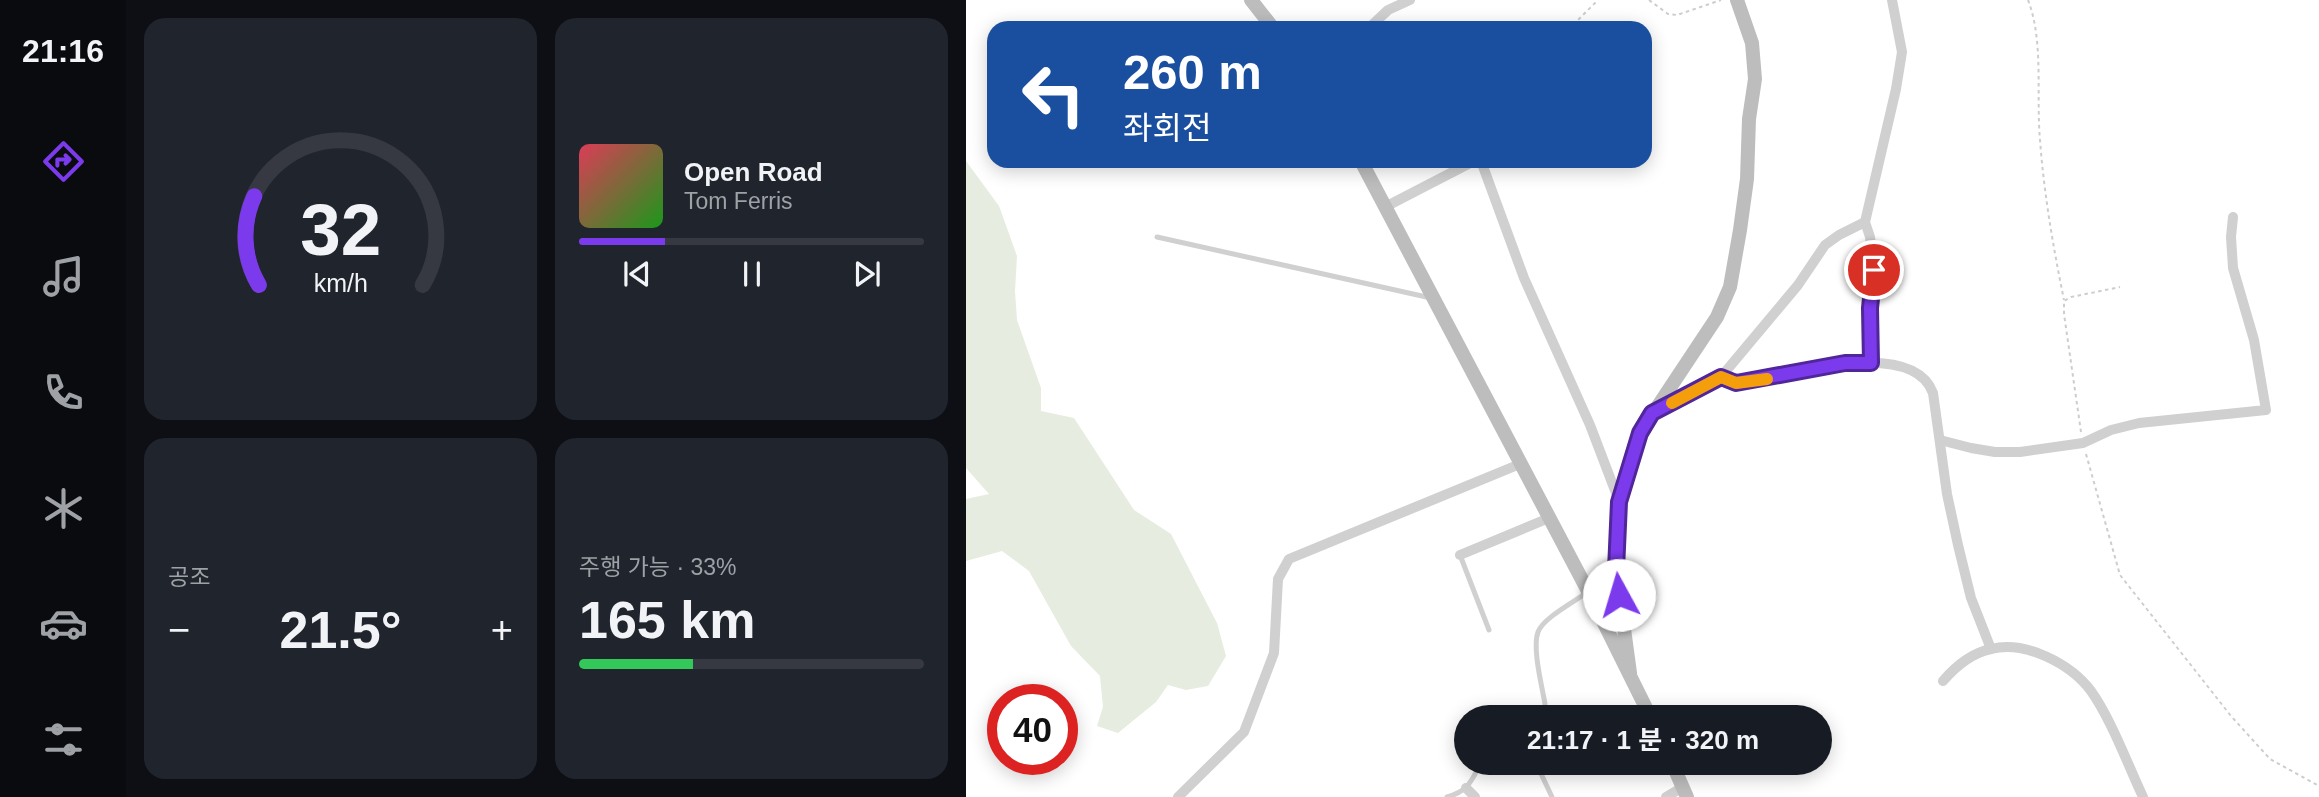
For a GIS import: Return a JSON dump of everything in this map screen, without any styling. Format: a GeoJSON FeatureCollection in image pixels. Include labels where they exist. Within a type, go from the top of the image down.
{"type":"FeatureCollection","features":[{"type":"Feature","properties":{"kind":"street"},"geometry":{"type":"LineString","coordinates":[[1251,0],[1268,21]]}},
{"type":"Feature","properties":{"kind":"street"},"geometry":{"type":"LineString","coordinates":[[1376,21],[1388,10],[1410,0]]}},
{"type":"Feature","properties":{"kind":"street"},"geometry":{"type":"LineString","coordinates":[[1630,673],[1616,570],[1619,502],[1640,433],[1717,317],[1730,287],[1747,178],[1749,119],[1755,79],[1752,43],[1737,0]]}},
{"type":"Feature","properties":{"kind":"street"},"geometry":{"type":"LineString","coordinates":[[1871,363],[1870,308],[1874,270],[1870,237],[1865,222],[1902,52],[1892,0]]}},
{"type":"Feature","properties":{"kind":"street"},"geometry":{"type":"LineString","coordinates":[[1365,168],[1645,705]]}},
{"type":"Feature","properties":{"kind":"street"},"geometry":{"type":"LineString","coordinates":[[1385,207],[1460,168]]}},
{"type":"Feature","properties":{"kind":"street"},"geometry":{"type":"LineString","coordinates":[[1484,168],[1524,278],[1590,425],[1619,502]]}},
{"type":"Feature","properties":{"kind":"street"},"geometry":{"type":"LineString","coordinates":[[1940,440],[1995,452],[2020,452],[2083,443],[2111,430],[2139,423],[2266,410],[2254,340],[2233,268],[2233,217]]}},
{"type":"Feature","properties":{"kind":"street"},"geometry":{"type":"LineString","coordinates":[[1652,413],[1721,377],[1798,285],[1825,244],[1865,222]]}},
{"type":"Feature","properties":{"kind":"street"},"geometry":{"type":"LineString","coordinates":[[1721,377],[1736,383],[1845,363],[1871,363],[1900,365],[1929,382],[1933,393],[1947,494],[1970,598],[1991,649]]}},
{"type":"Feature","properties":{"kind":"street"},"geometry":{"type":"LineString","coordinates":[[1178,797],[1244,732],[1274,653],[1278,579],[1289,559],[1520,464]]}},
{"type":"Feature","properties":{"kind":"street"},"geometry":{"type":"LineString","coordinates":[[1460,555],[1549,518]]}},
{"type":"Feature","properties":{"kind":"street"},"geometry":{"type":"LineString","coordinates":[[1943,681],[1955,667],[1991,649],[2011,647],[2050,659],[2072,671],[2091,691],[2143,797]]}},
{"type":"Feature","properties":{"kind":"street"},"geometry":{"type":"LineString","coordinates":[[1666,797],[1685,792],[1677,775]]}},
{"type":"Feature","properties":{"kind":"street"},"geometry":{"type":"LineString","coordinates":[[1466,788],[1475,797]]}},
{"type":"Feature","properties":{"kind":"lane"},"geometry":{"type":"LineString","coordinates":[[1157,237],[1434,299]]}},
{"type":"Feature","properties":{"kind":"lane"},"geometry":{"type":"LineString","coordinates":[[1460,555],[1489,630]]}},
{"type":"Feature","properties":{"kind":"lane"},"geometry":{"type":"LineString","coordinates":[[1545,705],[1536,648],[1538,631],[1547,621],[1588,592]]}},
{"type":"Feature","properties":{"kind":"lane"},"geometry":{"type":"LineString","coordinates":[[1447,797],[1460,794],[1474,775]]}},
{"type":"Feature","properties":{"kind":"lane"},"geometry":{"type":"LineString","coordinates":[[1542,775],[1552,797]]}},
{"type":"Feature","properties":{"kind":"path"},"geometry":{"type":"LineString","coordinates":[[1577,21],[1598,0]]}},
{"type":"Feature","properties":{"kind":"path"},"geometry":{"type":"LineString","coordinates":[[1649,0],[1668,13],[1677,15],[1721,0]]}},
{"type":"Feature","properties":{"kind":"path"},"geometry":{"type":"LineString","coordinates":[[2028,0],[2037,49],[2039,138],[2050,233],[2064,301],[2083,443],[2120,575],[2231,716],[2270,759],[2319,786]]}},
{"type":"Feature","properties":{"kind":"path"},"geometry":{"type":"LineString","coordinates":[[2064,301],[2071,297],[2120,287]]}},
{"type":"Feature","properties":{"kind":"shaded area"},"geometry":{"type":"Polygon","coordinates":[[[966,161],[999,206],[1017,256],[1017,320],[1041,388],[1041,411],[1074,418],[1134,510],[1171,534],[1217,623],[1226,656],[1208,686],[1186,690],[1168,685],[1156,702],[1118,733],[1097,726],[1103,707],[1100,676],[1071,646],[1029,571],[1002,551],[966,561],[966,499],[989,494],[966,468],[966,161]]]}},
{"type":"Feature","properties":{"kind":"slow traffic"},"geometry":{"type":"LineString","coordinates":[[1672,403],[1721,377],[1736,383],[1767,379]]}},
{"type":"Feature","properties":{"kind":"route"},"geometry":{"type":"LineString","coordinates":[[1619,595],[1616,570],[1619,502],[1640,433],[1652,413],[1721,377],[1736,383],[1845,363],[1871,363],[1870,308],[1874,270]]}}]}
